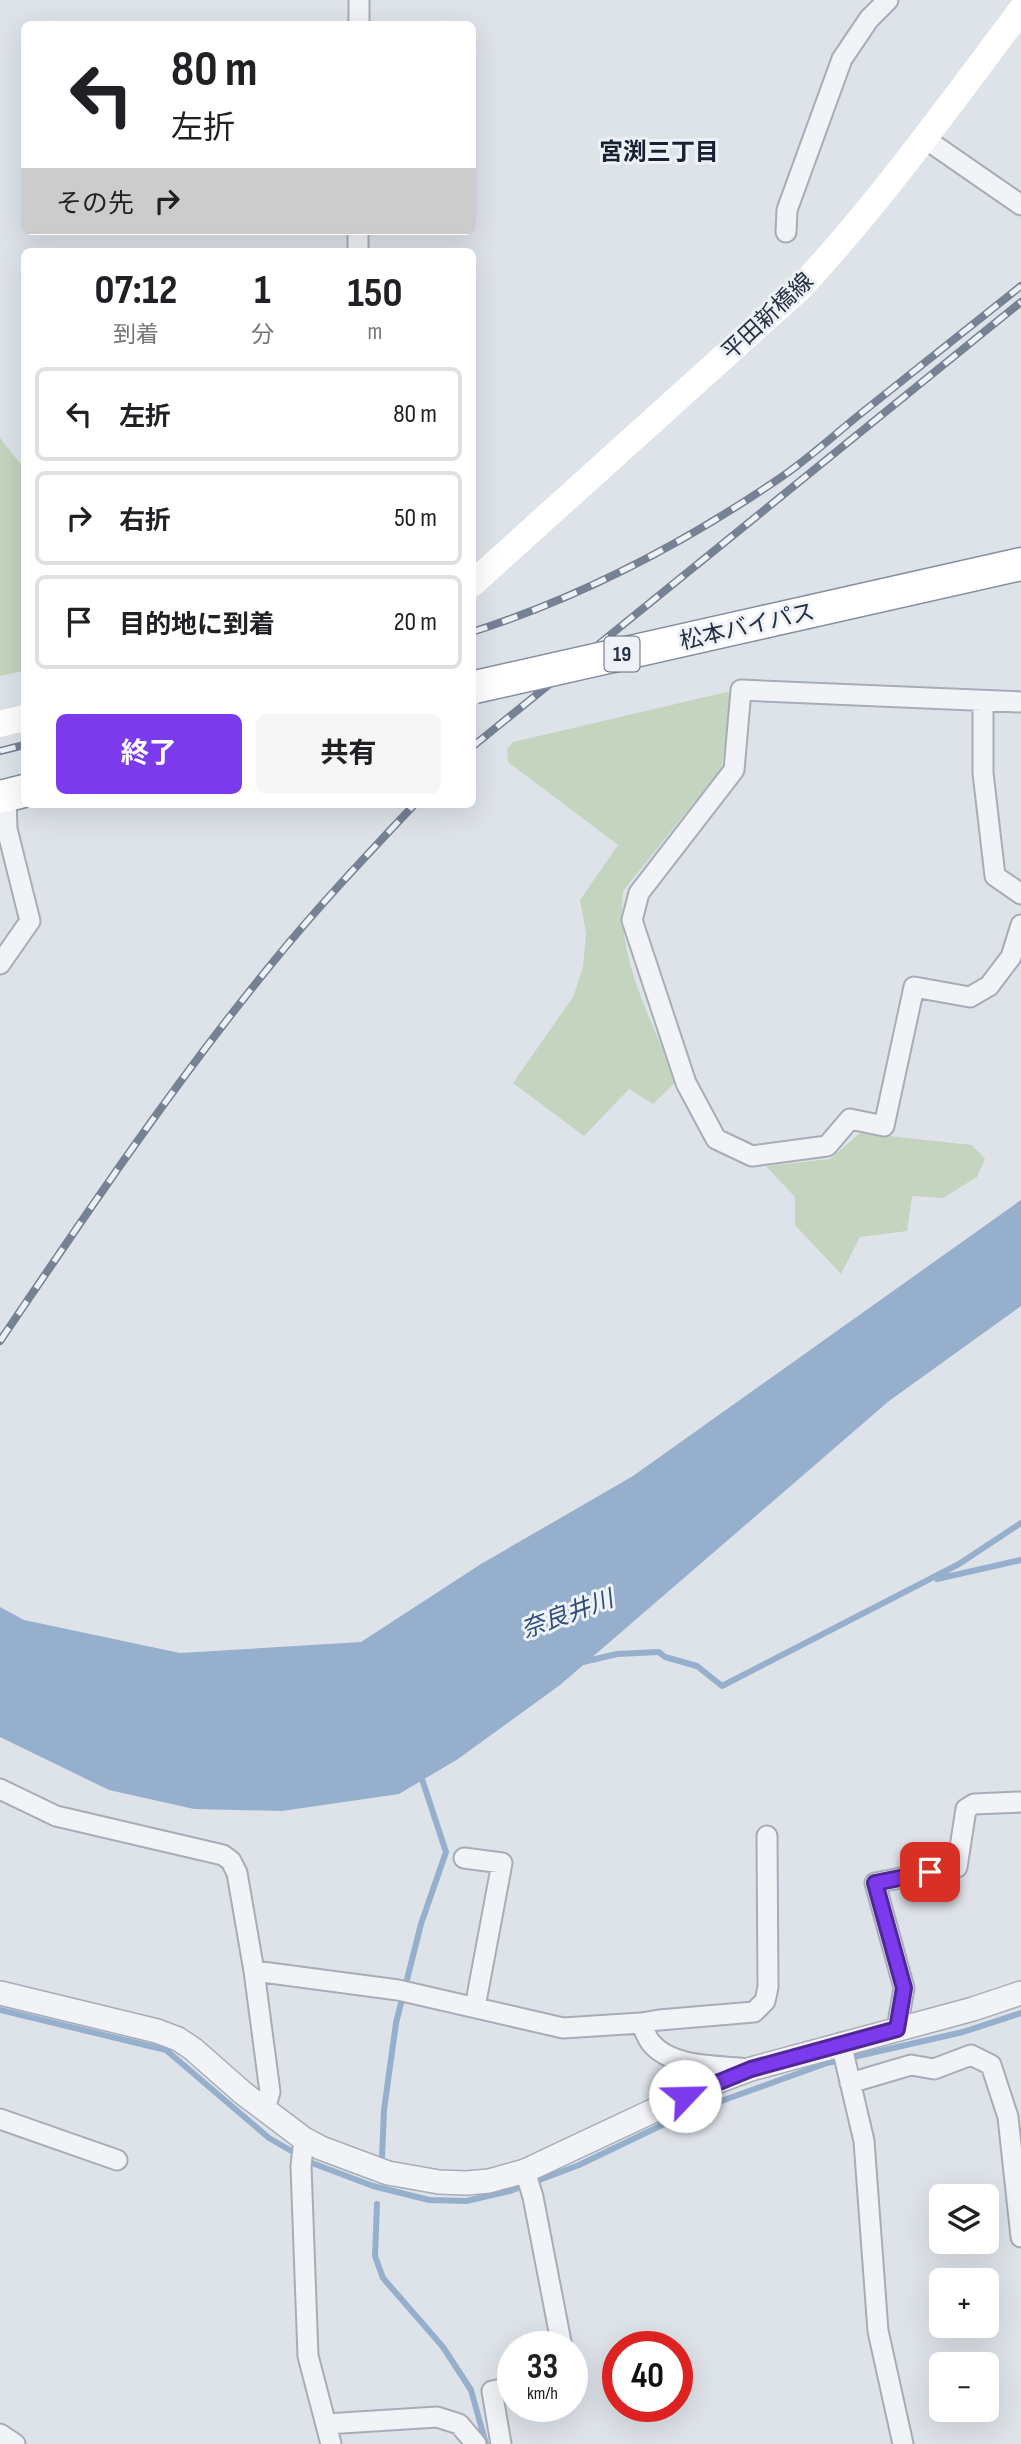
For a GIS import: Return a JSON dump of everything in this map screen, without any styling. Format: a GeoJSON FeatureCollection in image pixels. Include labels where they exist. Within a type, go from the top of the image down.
{"type":"FeatureCollection","features":[{"type":"Feature","properties":{"kind":"highway","name":"松本バイパス"},"geometry":{"type":"LineString","coordinates":[[476,687],[1021,564]]}},
{"type":"Feature","properties":{"kind":"main road","name":"平田新橋線"},"geometry":{"type":"LineString","coordinates":[[476,580],[800,287],[837,248],[1021,10]]}},
{"type":"Feature","properties":{"kind":"main road"},"geometry":{"type":"LineString","coordinates":[[0,724],[21,719]]}},
{"type":"Feature","properties":{"kind":"street"},"geometry":{"type":"LineString","coordinates":[[359,0],[359,21]]}},
{"type":"Feature","properties":{"kind":"street"},"geometry":{"type":"LineString","coordinates":[[786,232],[787,210],[842,59],[869,19],[888,0]]}},
{"type":"Feature","properties":{"kind":"street"},"geometry":{"type":"LineString","coordinates":[[924,138],[1021,205]]}},
{"type":"Feature","properties":{"kind":"street"},"geometry":{"type":"LineString","coordinates":[[1021,702],[741,690],[734,770],[639,893],[632,920],[687,1083],[716,1139],[752,1156],[827,1146],[850,1119],[884,1126],[914,987],[970,997],[989,986],[1011,957],[1021,925]]}},
{"type":"Feature","properties":{"kind":"street"},"geometry":{"type":"LineString","coordinates":[[983,702],[983,773],[995,876],[1021,894]]}},
{"type":"Feature","properties":{"kind":"street"},"geometry":{"type":"LineString","coordinates":[[0,964],[30,921],[7,829],[10,794]]}},
{"type":"Feature","properties":{"kind":"street"},"geometry":{"type":"LineString","coordinates":[[0,1789],[56,1816],[223,1855],[231,1861],[237,1873],[254,1970],[270,2092],[265,2109]]}},
{"type":"Feature","properties":{"kind":"street"},"geometry":{"type":"LineString","coordinates":[[897,2029],[904,1988],[875,1883],[957,1867],[966,1810],[974,1804],[1021,1802]]}},
{"type":"Feature","properties":{"kind":"street"},"geometry":{"type":"LineString","coordinates":[[254,1970],[406,1992],[563,2028],[641,2024],[754,2012],[765,2001],[768,1987],[768,1836]]}},
{"type":"Feature","properties":{"kind":"street"},"geometry":{"type":"LineString","coordinates":[[464,1858],[502,1863],[475,2007]]}},
{"type":"Feature","properties":{"kind":"street"},"geometry":{"type":"LineString","coordinates":[[0,1993],[157,2031],[178,2039],[243,2094],[265,2109],[302,2152],[308,2356],[331,2444]]}},
{"type":"Feature","properties":{"kind":"street"},"geometry":{"type":"LineString","coordinates":[[846,2062],[897,2029],[974,2009],[1021,1993]]}},
{"type":"Feature","properties":{"kind":"street"},"geometry":{"type":"LineString","coordinates":[[641,2024],[650,2043],[664,2054],[686,2063],[751,2069],[846,2062],[911,2065],[934,2069],[971,2055],[991,2065],[1008,2117],[1021,2230]]}},
{"type":"Feature","properties":{"kind":"street"},"geometry":{"type":"LineString","coordinates":[[846,2062],[864,2141],[878,2331],[903,2444]]}},
{"type":"Feature","properties":{"kind":"street"},"geometry":{"type":"LineString","coordinates":[[302,2152],[340,2156],[388,2173],[439,2182],[528,2182],[708,2085],[751,2069]]}},
{"type":"Feature","properties":{"kind":"street"},"geometry":{"type":"LineString","coordinates":[[0,2119],[117,2160]]}},
{"type":"Feature","properties":{"kind":"street"},"geometry":{"type":"LineString","coordinates":[[528,2182],[559,2331]]}},
{"type":"Feature","properties":{"kind":"street"},"geometry":{"type":"LineString","coordinates":[[497,2390],[492,2391],[497,2420]]}},
{"type":"Feature","properties":{"kind":"street"},"geometry":{"type":"LineString","coordinates":[[326,2424],[437,2417],[459,2424],[476,2444]]}},
{"type":"Feature","properties":{"kind":"street"},"geometry":{"type":"LineString","coordinates":[[497,2422],[501,2444]]}},
{"type":"Feature","properties":{"kind":"street"},"geometry":{"type":"LineString","coordinates":[[0,2434],[15,2444]]}},
{"type":"Feature","properties":{"kind":"green space"},"geometry":{"type":"Polygon","coordinates":[[[0,438],[21,464],[21,672],[0,676],[0,438]]]}},
{"type":"Feature","properties":{"kind":"green space"},"geometry":{"type":"Polygon","coordinates":[[[727,692],[734,696],[721,769],[623,891],[625,941],[631,965],[647,1012],[677,1081],[653,1104],[629,1089],[584,1136],[513,1083],[573,997],[583,967],[586,933],[580,900],[618,845],[508,762],[507,749],[513,742],[727,692]]]}},
{"type":"Feature","properties":{"kind":"green space"},"geometry":{"type":"Polygon","coordinates":[[[860,1133],[972,1145],[985,1159],[977,1177],[943,1198],[912,1196],[907,1231],[860,1237],[841,1274],[795,1225],[795,1197],[766,1166],[830,1159],[860,1133]]]}},
{"type":"Feature","properties":{"kind":"water","name":"奈良井川"},"geometry":{"type":"Polygon","coordinates":[[[1021,1200],[1021,1306],[889,1401],[560,1685],[458,1759],[399,1794],[282,1811],[194,1809],[109,1790],[0,1737],[0,1607],[24,1620],[180,1653],[361,1642],[481,1564],[633,1476],[1021,1200]]]}},
{"type":"Feature","properties":{"kind":"waterway"},"geometry":{"type":"LineString","coordinates":[[583,1662],[617,1654],[659,1652],[665,1657],[697,1666],[722,1686],[959,1564],[1021,1523]]}},
{"type":"Feature","properties":{"kind":"waterway"},"geometry":{"type":"LineString","coordinates":[[937,1579],[1021,1560]]}},
{"type":"Feature","properties":{"kind":"waterway"},"geometry":{"type":"LineString","coordinates":[[382,2158],[384,2110],[396,2023],[421,1924],[446,1852],[420,1773]]}},
{"type":"Feature","properties":{"kind":"waterway"},"geometry":{"type":"LineString","coordinates":[[0,2010],[166,2050],[269,2138],[312,2163],[373,2186],[429,2200],[466,2201],[510,2191],[579,2165],[685,2114],[827,2063],[963,2032],[1021,2013]]}},
{"type":"Feature","properties":{"kind":"waterway"},"geometry":{"type":"LineString","coordinates":[[377,2204],[375,2256],[383,2278],[443,2347],[471,2390],[486,2444]]}},
{"type":"Feature","properties":{"kind":"railway"},"geometry":{"type":"LineString","coordinates":[[476,631],[593,585],[670,546],[744,502],[800,463],[1021,286]]}},
{"type":"Feature","properties":{"kind":"railway"},"geometry":{"type":"LineString","coordinates":[[476,744],[1021,302]]}},
{"type":"Feature","properties":{"kind":"railway"},"geometry":{"type":"LineString","coordinates":[[0,751],[21,746]]}},
{"type":"Feature","properties":{"kind":"railway"},"geometry":{"type":"LineString","coordinates":[[0,1341],[130,1151],[233,1012],[304,926],[411,808]]}},
{"type":"Feature","properties":{"kind":"district","name":"宮渕三丁目"},"geometry":{"type":"Point","coordinates":[659,152]}},
{"type":"Feature","properties":{"kind":"route"},"geometry":{"type":"LineString","coordinates":[[685,2096],[751,2069],[897,2029],[904,1988],[875,1883],[930,1872]]}}]}
